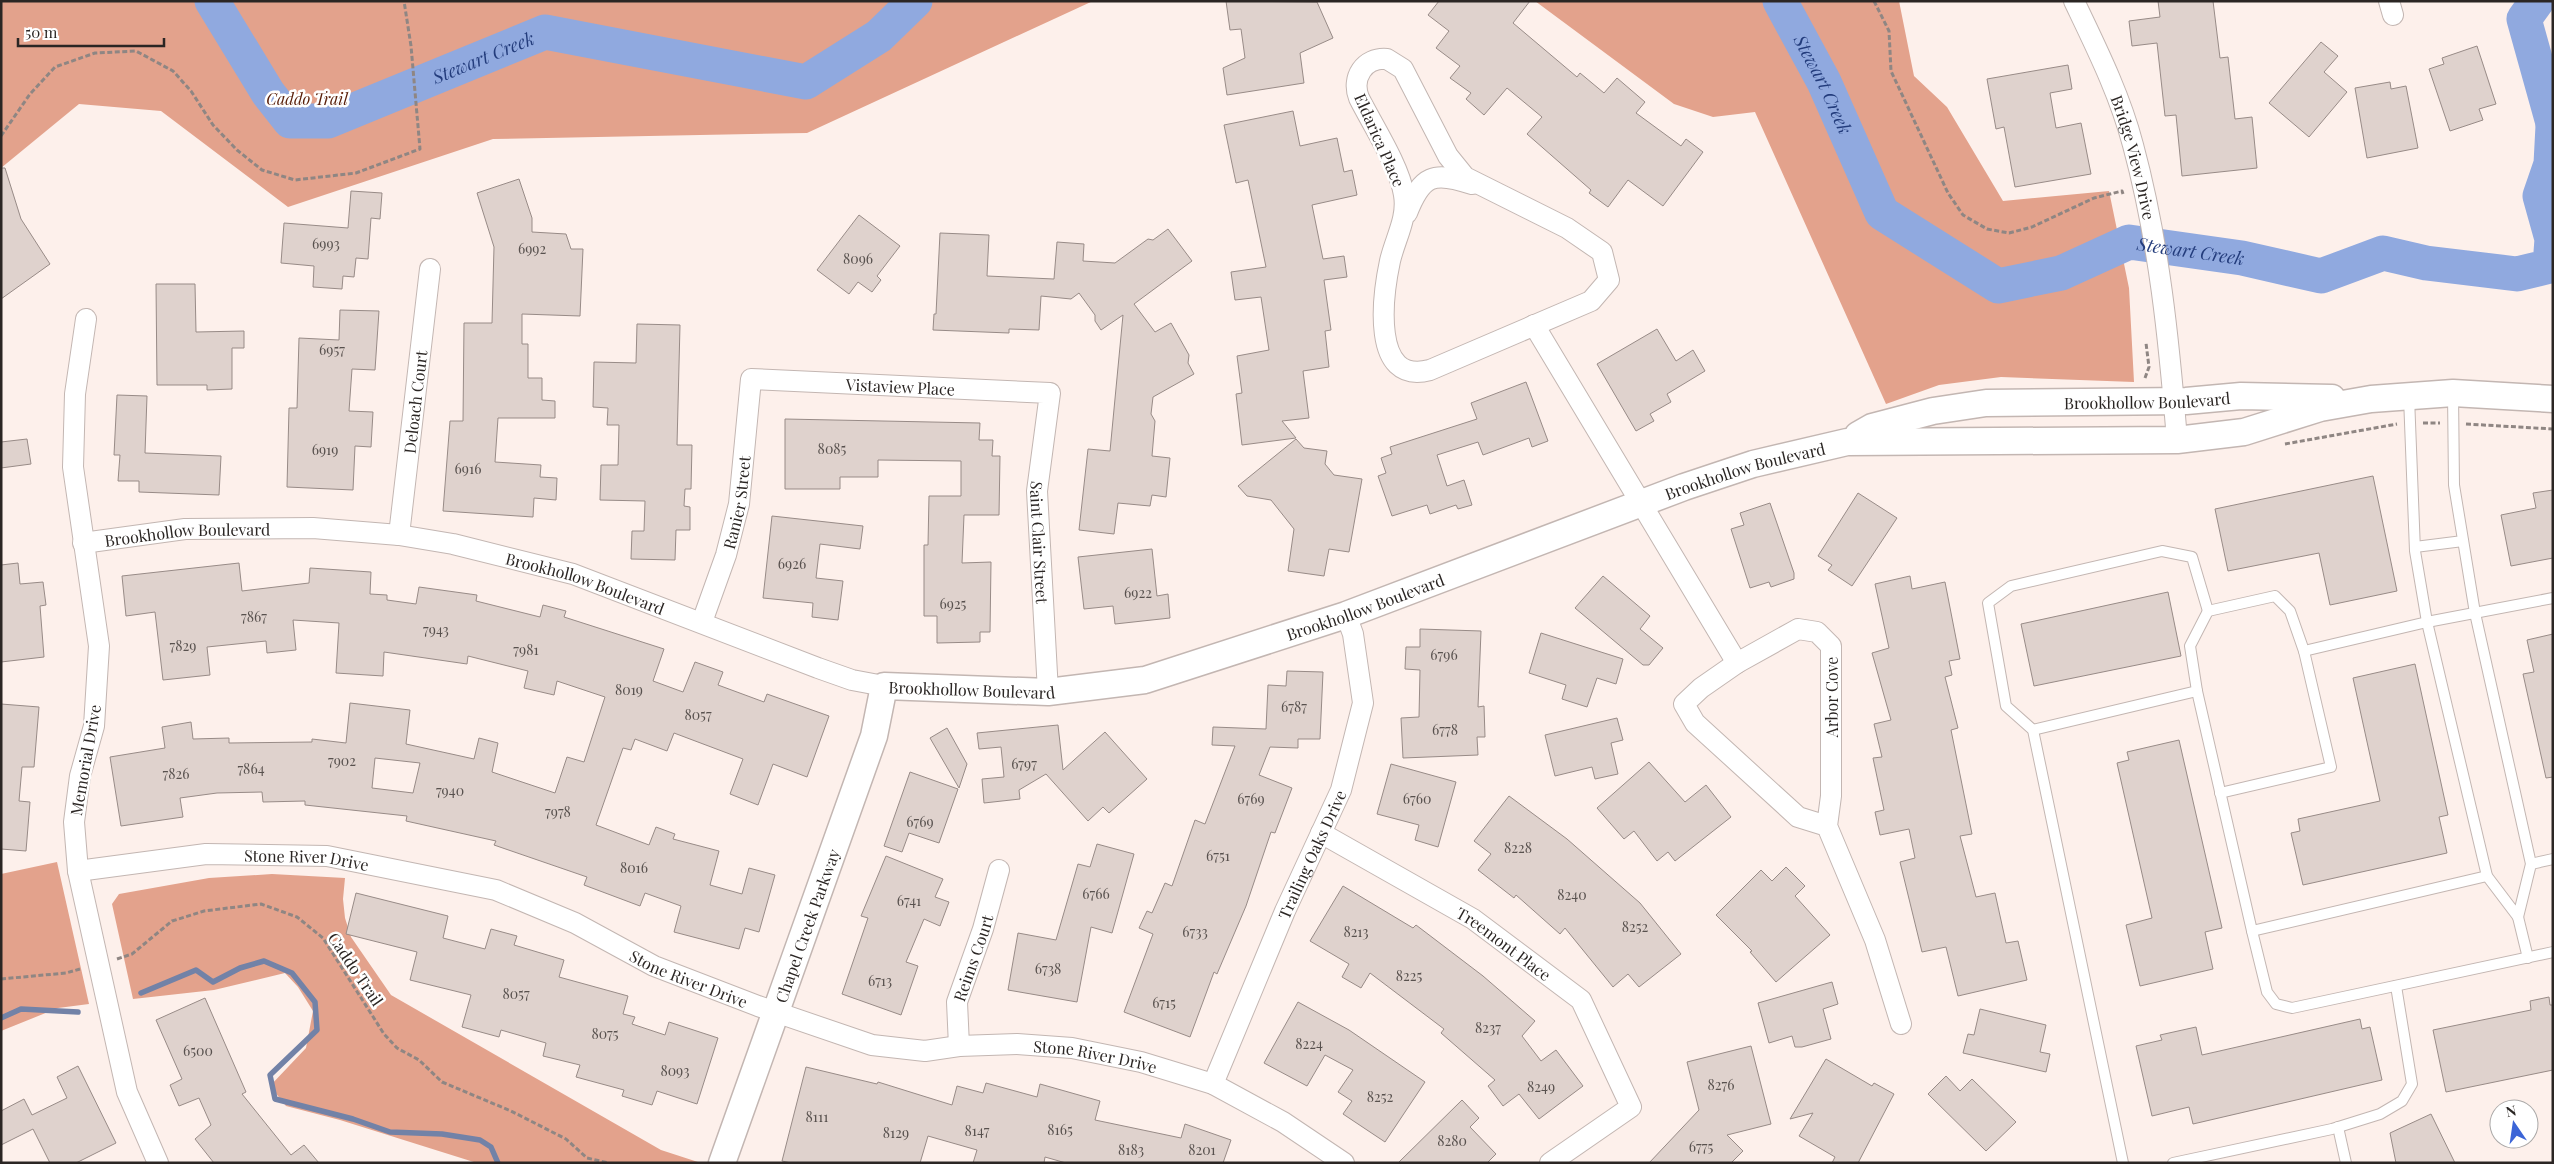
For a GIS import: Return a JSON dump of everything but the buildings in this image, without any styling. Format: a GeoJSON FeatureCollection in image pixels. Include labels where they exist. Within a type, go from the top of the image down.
{"type":"FeatureCollection","features":[{"type":"Feature","properties":{"kind":"street","name":"Bridge View Drive"},"geometry":{"type":"LineString","coordinates":[[2074,1],[2101,58],[2132,143],[2135,197],[2154,234],[2169,350],[2177,440]]}},
{"type":"Feature","properties":{"kind":"street","name":"Eldarica Place"},"geometry":{"type":"LineString","coordinates":[[1400,229],[1405,206],[1402,183],[1356,90],[1359,74],[1370,62],[1387,59],[1403,68],[1452,162],[1466,177],[1567,228],[1602,252],[1609,280],[1591,301],[1430,370],[1416,372],[1397,365],[1387,348],[1384,302],[1390,259],[1417,189],[1432,178],[1446,176],[1487,189]]}},
{"type":"Feature","properties":{"kind":"street","name":"Deloach Court"},"geometry":{"type":"LineString","coordinates":[[399,535],[430,269]]}},
{"type":"Feature","properties":{"kind":"street","name":"Memorial Drive"},"geometry":{"type":"LineString","coordinates":[[86,318],[75,394],[73,467],[98,646],[94,726],[80,776],[74,822],[78,871],[88,911],[97,965],[127,1092],[154,1162]]}},
{"type":"Feature","properties":{"kind":"street"},"geometry":{"type":"LineString","coordinates":[[1534,325],[1737,663]]}},
{"type":"Feature","properties":{"kind":"street","name":"Vistaview Place"},"geometry":{"type":"LineString","coordinates":[[751,379],[1050,393]]}},
{"type":"Feature","properties":{"kind":"street","name":"Ranier Street"},"geometry":{"type":"LineString","coordinates":[[702,622],[726,555],[739,504],[751,379]]}},
{"type":"Feature","properties":{"kind":"street","name":"Saint Clair Street"},"geometry":{"type":"LineString","coordinates":[[1048,692],[1037,490],[1050,393]]}},
{"type":"Feature","properties":{"kind":"street","name":"Brookhollow Boulevard"},"geometry":{"type":"LineString","coordinates":[[83,543],[185,529],[313,528],[399,535],[453,544],[573,574],[852,680],[884,686],[1048,692],[1145,680],[1346,615],[1641,503],[1753,464],[1847,442],[2177,440],[2244,432],[2320,408],[2364,400],[2453,393],[2553,399]]}},
{"type":"Feature","properties":{"kind":"street","name":"Brookhollow Boulevard"},"geometry":{"type":"LineString","coordinates":[[1847,442],[1872,427],[1933,411],[1986,403],[2174,401],[2241,396],[2364,400]]}},
{"type":"Feature","properties":{"kind":"street","name":"Trailing Oaks Drive"},"geometry":{"type":"LineString","coordinates":[[1213,1084],[1285,911],[1341,790],[1363,703],[1353,634],[1346,615]]}},
{"type":"Feature","properties":{"kind":"street","name":"Arbor Cove"},"geometry":{"type":"LineString","coordinates":[[1798,629],[1817,632],[1831,646],[1831,796],[1827,826],[1798,817],[1695,723],[1684,704],[1701,688],[1737,663],[1798,629]]}},
{"type":"Feature","properties":{"kind":"street","name":"Chapel Creek Parkway"},"geometry":{"type":"LineString","coordinates":[[722,1163],[874,736],[884,686]]}},
{"type":"Feature","properties":{"kind":"street"},"geometry":{"type":"LineString","coordinates":[[1827,826],[1875,940],[1901,1024]]}},
{"type":"Feature","properties":{"kind":"street","name":"Treemont Place"},"geometry":{"type":"LineString","coordinates":[[1321,833],[1473,919],[1581,1000],[1631,1107],[1550,1163]]}},
{"type":"Feature","properties":{"kind":"street","name":"Stone River Drive"},"geometry":{"type":"LineString","coordinates":[[78,871],[206,854],[327,856],[496,890],[575,923],[654,966],[872,1045],[925,1051],[959,1046],[1017,1044],[1072,1048],[1142,1062],[1213,1084],[1283,1122],[1344,1163]]}},
{"type":"Feature","properties":{"kind":"street","name":"Reims Court"},"geometry":{"type":"LineString","coordinates":[[959,1046],[958,1002],[999,870]]}},
{"type":"Feature","properties":{"kind":"lane"},"geometry":{"type":"LineString","coordinates":[[2453,393],[2454,485],[2475,614],[2531,864],[2518,917]]}},
{"type":"Feature","properties":{"kind":"lane"},"geometry":{"type":"LineString","coordinates":[[2409,396],[2415,548],[2427,622],[2487,876],[2518,917],[2528,958]]}},
{"type":"Feature","properties":{"kind":"lane"},"geometry":{"type":"LineString","coordinates":[[2415,548],[2463,541]]}},
{"type":"Feature","properties":{"kind":"lane"},"geometry":{"type":"LineString","coordinates":[[2123,1163],[2033,730],[2006,706],[1988,603],[2011,586],[2162,551],[2192,558],[2208,610],[2190,646],[2196,691],[2267,992],[2276,1004],[2292,1008],[2553,952]]}},
{"type":"Feature","properties":{"kind":"lane"},"geometry":{"type":"LineString","coordinates":[[2208,610],[2275,596],[2290,611],[2304,651],[2331,767],[2220,793]]}},
{"type":"Feature","properties":{"kind":"lane"},"geometry":{"type":"LineString","coordinates":[[2304,651],[2427,622],[2553,598]]}},
{"type":"Feature","properties":{"kind":"lane"},"geometry":{"type":"LineString","coordinates":[[2033,730],[2196,691]]}},
{"type":"Feature","properties":{"kind":"lane"},"geometry":{"type":"LineString","coordinates":[[2531,864],[2553,860]]}},
{"type":"Feature","properties":{"kind":"lane"},"geometry":{"type":"LineString","coordinates":[[2252,931],[2487,876]]}},
{"type":"Feature","properties":{"kind":"lane"},"geometry":{"type":"LineString","coordinates":[[2173,1163],[2338,1127],[2387,1110],[2402,1101],[2412,1084],[2396,986]]}},
{"type":"Feature","properties":{"kind":"lane"},"geometry":{"type":"LineString","coordinates":[[2338,1127],[2346,1163]]}},
{"type":"Feature","properties":{"kind":"path"},"geometry":{"type":"LineString","coordinates":[[1,136],[30,94],[55,67],[95,53],[136,51],[173,71],[192,92],[214,125],[238,150],[262,170],[295,180],[356,173],[420,149],[411,46],[404,1]]}},
{"type":"Feature","properties":{"kind":"path"},"geometry":{"type":"LineString","coordinates":[[1874,1],[1890,31],[1891,71],[1948,193],[1963,215],[1986,229],[2009,233],[2032,227],[2094,198],[2122,191],[2135,197]]}},
{"type":"Feature","properties":{"kind":"path"},"geometry":{"type":"LineString","coordinates":[[2282,445],[2410,423],[2453,422],[2553,430]]}},
{"type":"Feature","properties":{"kind":"path","name":"Caddo Trail"},"geometry":{"type":"LineString","coordinates":[[1,979],[66,973],[97,965],[132,954],[172,921],[204,911],[261,904],[297,917],[322,938],[379,1026],[397,1048],[419,1060],[442,1082],[511,1111],[566,1139],[587,1158],[609,1163]]}},
{"type":"Feature","properties":{"kind":"green space","name":"Caddo Trail"},"geometry":{"type":"Polygon","coordinates":[[[1,1],[1093,1],[807,133],[493,139],[288,207],[161,111],[79,104],[1,168],[1,1]]]}},
{"type":"Feature","properties":{"kind":"green space"},"geometry":{"type":"Polygon","coordinates":[[[1535,1],[1899,1],[1914,76],[1947,107],[2003,201],[2109,191],[2129,288],[2134,382],[2001,377],[1939,385],[1886,404],[1755,112],[1713,117],[1674,104],[1535,1]]]}},
{"type":"Feature","properties":{"kind":"green space"},"geometry":{"type":"Polygon","coordinates":[[[57,862],[89,1004],[58,1008],[1,1031],[1,874],[57,862]]]}},
{"type":"Feature","properties":{"kind":"green space"},"geometry":{"type":"Polygon","coordinates":[[[272,874],[345,878],[343,899],[345,918],[351,937],[391,995],[661,1150],[701,1163],[477,1163],[340,1120],[286,1106],[270,1086],[306,1048],[313,1011],[298,987],[285,973],[214,990],[133,999],[112,904],[119,894],[209,878],[272,874]]]}},
{"type":"Feature","properties":{"kind":"waterway","name":"Stewart Creek"},"geometry":{"type":"LineString","coordinates":[[212,1],[268,93],[290,121],[328,121],[545,32],[806,82],[879,36],[915,1]]}},
{"type":"Feature","properties":{"kind":"waterway","name":"Stewart Creek"},"geometry":{"type":"LineString","coordinates":[[1780,1],[1824,82],[1882,213],[1998,286],[2061,273],[2129,242],[2242,258],[2321,276],[2383,253],[2426,263],[2517,274],[2550,266],[2552,239],[2540,196],[2551,164],[2553,126]]}},
{"type":"Feature","properties":{"kind":"waterway","name":"Stewart Creek"},"geometry":{"type":"LineString","coordinates":[[2537,1],[2524,19],[2553,123]]}},
{"type":"Feature","properties":{"kind":"waterway"},"geometry":{"type":"LineString","coordinates":[[141,993],[196,970],[213,982],[240,968],[264,961],[292,973],[315,1002],[317,1030],[270,1075],[275,1099],[353,1119],[390,1132],[442,1134],[480,1140],[491,1147],[498,1163]]}},
{"type":"Feature","properties":{"kind":"waterway"},"geometry":{"type":"LineString","coordinates":[[1,1018],[21,1009],[78,1012]]}}]}
